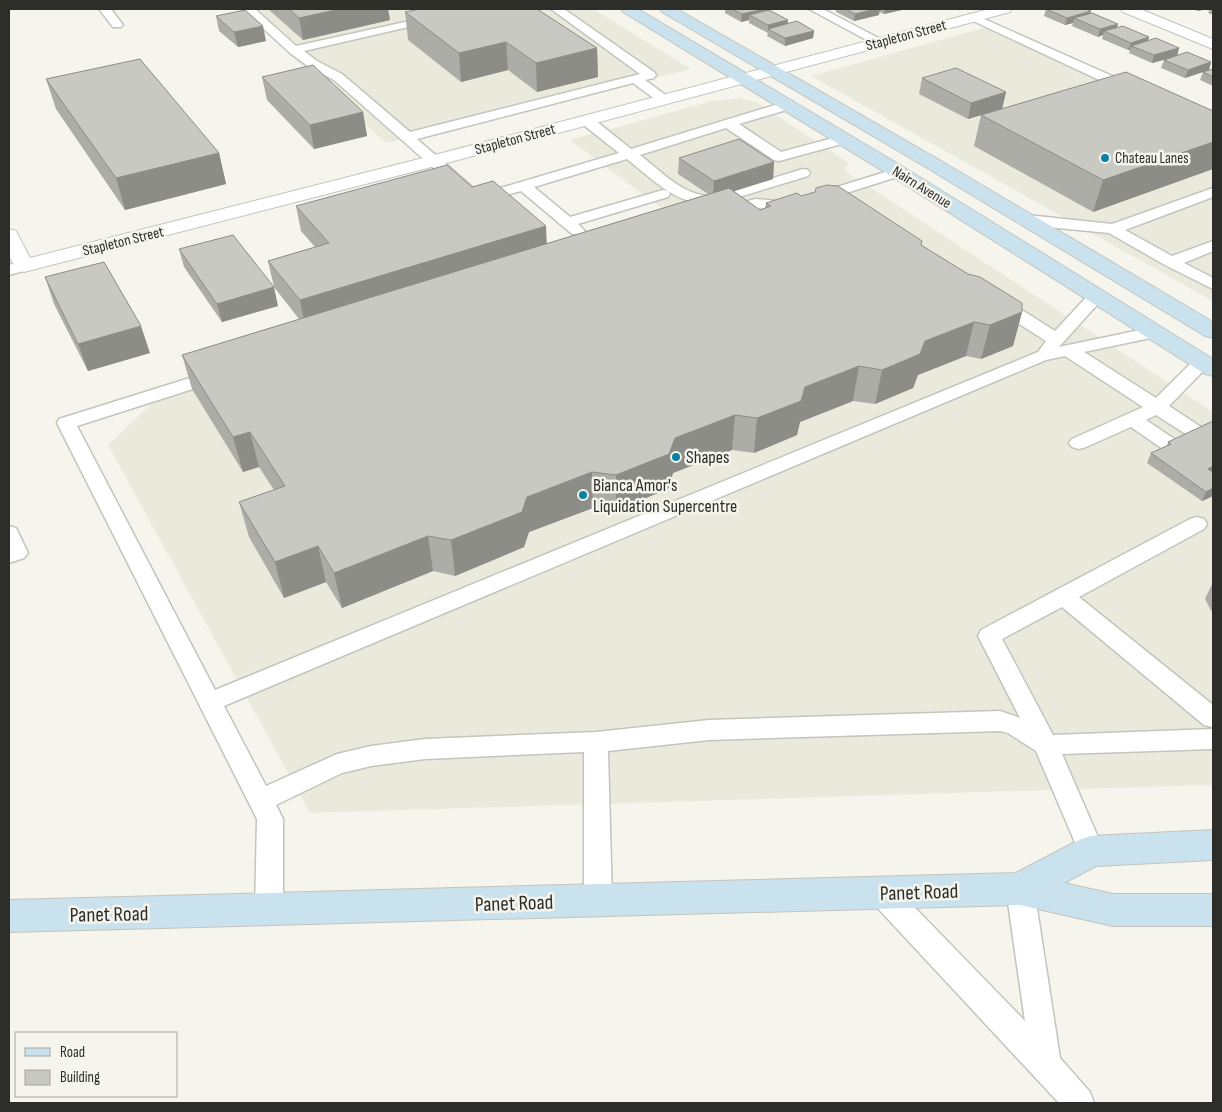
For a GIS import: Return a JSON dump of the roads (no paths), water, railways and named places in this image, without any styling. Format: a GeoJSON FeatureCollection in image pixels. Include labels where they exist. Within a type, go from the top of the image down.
{"type":"FeatureCollection","features":[{"type":"Feature","properties":{"kind":"main road","name":"Nairn Avenue"},"geometry":{"type":"LineString","coordinates":[[628,9],[898,172],[1208,365]]}},
{"type":"Feature","properties":{"kind":"main road","name":"Nairn Avenue"},"geometry":{"type":"LineString","coordinates":[[667,9],[930,162],[1213,331]]}},
{"type":"Feature","properties":{"kind":"main road"},"geometry":{"type":"LineString","coordinates":[[898,172],[930,162]]}},
{"type":"Feature","properties":{"kind":"main road","name":"Panet Road"},"geometry":{"type":"LineString","coordinates":[[1020,889],[1090,851],[1213,845]]}},
{"type":"Feature","properties":{"kind":"main road","name":"Panet Road"},"geometry":{"type":"LineString","coordinates":[[9,916],[1020,889],[1113,910],[1213,910]]}},
{"type":"Feature","properties":{"kind":"street","name":"Stapleton Street"},"geometry":{"type":"LineString","coordinates":[[17,268],[433,161],[1004,9]]}},
{"type":"Feature","properties":{"kind":"street"},"geometry":{"type":"LineString","coordinates":[[1128,9],[1213,44]]}},
{"type":"Feature","properties":{"kind":"street"},"geometry":{"type":"LineString","coordinates":[[9,235],[17,268]]}},
{"type":"Feature","properties":{"kind":"lane"},"geometry":{"type":"LineString","coordinates":[[105,9],[117,24]]}},
{"type":"Feature","properties":{"kind":"lane"},"geometry":{"type":"LineString","coordinates":[[248,9],[294,50],[313,64],[338,76],[477,199],[788,105]]}},
{"type":"Feature","properties":{"kind":"lane"},"geometry":{"type":"LineString","coordinates":[[294,50],[416,23],[426,20],[427,16],[423,10],[438,9]]}},
{"type":"Feature","properties":{"kind":"lane"},"geometry":{"type":"LineString","coordinates":[[815,9],[880,42]]}},
{"type":"Feature","properties":{"kind":"lane"},"geometry":{"type":"LineString","coordinates":[[407,137],[650,75],[564,10]]}},
{"type":"Feature","properties":{"kind":"lane"},"geometry":{"type":"LineString","coordinates":[[973,17],[1143,95]]}},
{"type":"Feature","properties":{"kind":"lane"},"geometry":{"type":"LineString","coordinates":[[635,79],[664,99]]}},
{"type":"Feature","properties":{"kind":"lane"},"geometry":{"type":"LineString","coordinates":[[586,120],[683,195],[701,201],[716,200],[803,173],[728,123]]}},
{"type":"Feature","properties":{"kind":"lane"},"geometry":{"type":"LineString","coordinates":[[779,157],[844,139]]}},
{"type":"Feature","properties":{"kind":"lane"},"geometry":{"type":"LineString","coordinates":[[708,218],[755,203],[790,207],[898,172]]}},
{"type":"Feature","properties":{"kind":"lane"},"geometry":{"type":"LineString","coordinates":[[524,186],[588,241]]}},
{"type":"Feature","properties":{"kind":"lane"},"geometry":{"type":"LineString","coordinates":[[1113,228],[1213,192]]}},
{"type":"Feature","properties":{"kind":"lane"},"geometry":{"type":"LineString","coordinates":[[567,223],[663,194]]}},
{"type":"Feature","properties":{"kind":"lane"},"geometry":{"type":"LineString","coordinates":[[832,194],[848,204]]}},
{"type":"Feature","properties":{"kind":"lane"},"geometry":{"type":"LineString","coordinates":[[1027,220],[1113,228],[1213,284]]}},
{"type":"Feature","properties":{"kind":"lane"},"geometry":{"type":"LineString","coordinates":[[1171,262],[1213,246]]}},
{"type":"Feature","properties":{"kind":"lane"},"geometry":{"type":"LineString","coordinates":[[981,292],[1213,443]]}},
{"type":"Feature","properties":{"kind":"lane"},"geometry":{"type":"LineString","coordinates":[[1062,345],[1097,296]]}},
{"type":"Feature","properties":{"kind":"lane"},"geometry":{"type":"LineString","coordinates":[[210,702],[1041,356],[1062,345],[1154,332]]}},
{"type":"Feature","properties":{"kind":"lane"},"geometry":{"type":"LineString","coordinates":[[1079,443],[1158,407],[1208,365]]}},
{"type":"Feature","properties":{"kind":"lane"},"geometry":{"type":"LineString","coordinates":[[236,369],[66,423],[270,819],[268,910]]}},
{"type":"Feature","properties":{"kind":"lane"},"geometry":{"type":"LineString","coordinates":[[1132,419],[1213,474]]}},
{"type":"Feature","properties":{"kind":"lane"},"geometry":{"type":"LineString","coordinates":[[1090,851],[1046,745],[989,636],[1197,524]]}},
{"type":"Feature","properties":{"kind":"lane"},"geometry":{"type":"LineString","coordinates":[[9,533],[17,553],[9,556]]}},
{"type":"Feature","properties":{"kind":"lane"},"geometry":{"type":"LineString","coordinates":[[1063,596],[1213,718]]}},
{"type":"Feature","properties":{"kind":"lane"},"geometry":{"type":"LineString","coordinates":[[261,800],[337,764],[372,756],[425,749],[596,742],[709,730],[1000,721],[1016,726],[1046,745],[1213,738]]}},
{"type":"Feature","properties":{"kind":"lane"},"geometry":{"type":"LineString","coordinates":[[596,742],[598,901]]}},
{"type":"Feature","properties":{"kind":"lane"},"geometry":{"type":"LineString","coordinates":[[1020,889],[1046,1065]]}},
{"type":"Feature","properties":{"kind":"lane"},"geometry":{"type":"LineString","coordinates":[[882,893],[1046,1065],[1078,1103]]}},
{"type":"Feature","properties":{"kind":"place","name":"Chateau Lanes"},"geometry":{"type":"Point","coordinates":[1105,158]}},
{"type":"Feature","properties":{"kind":"place","name":"Shapes"},"geometry":{"type":"Point","coordinates":[676,457]}},
{"type":"Feature","properties":{"kind":"place","name":"Bianca Amor's Liquidation Supercentre"},"geometry":{"type":"Point","coordinates":[583,495]}}]}
